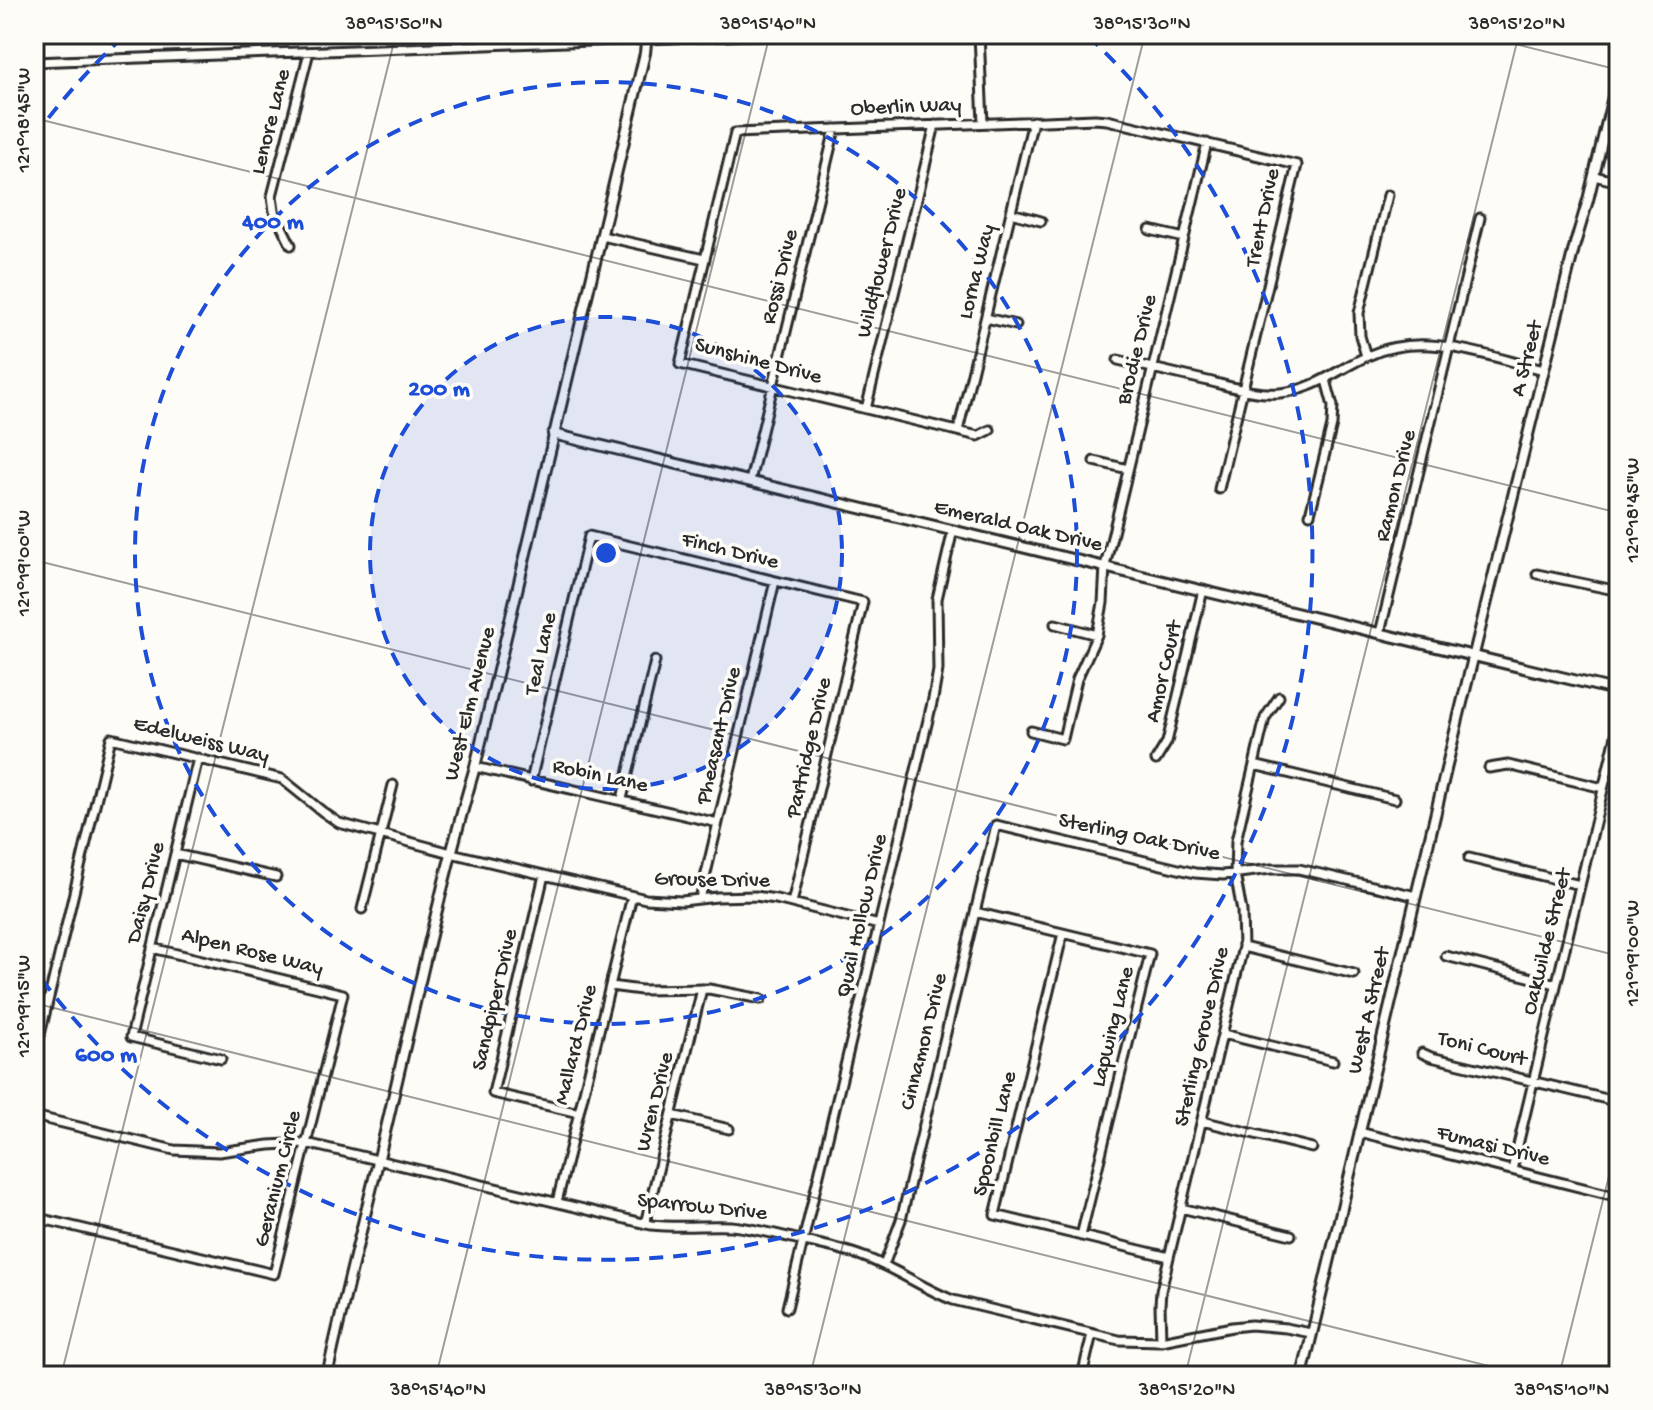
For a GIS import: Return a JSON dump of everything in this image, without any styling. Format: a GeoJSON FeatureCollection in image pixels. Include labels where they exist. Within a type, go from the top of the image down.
{"type":"FeatureCollection","features":[{"type":"Feature","properties":{"kind":"street"},"geometry":{"type":"LineString","coordinates":[[34,62],[649,36],[781,34]]}},
{"type":"Feature","properties":{"kind":"street"},"geometry":{"type":"LineString","coordinates":[[979,34],[983,123]]}},
{"type":"Feature","properties":{"kind":"street","name":"West Elm Avenue"},"geometry":{"type":"LineString","coordinates":[[327,1376],[649,36]]}},
{"type":"Feature","properties":{"kind":"street","name":"Lenore Lane"},"geometry":{"type":"LineString","coordinates":[[291,245],[274,211],[272,196],[309,52]]}},
{"type":"Feature","properties":{"kind":"street","name":"A Street"},"geometry":{"type":"LineString","coordinates":[[1475,656],[1619,72]]}},
{"type":"Feature","properties":{"kind":"street","name":"Oberlin Way"},"geometry":{"type":"LineString","coordinates":[[735,133],[1079,119],[1107,120],[1137,127]]}},
{"type":"Feature","properties":{"kind":"street","name":"Lorna Way"},"geometry":{"type":"LineString","coordinates":[[958,431],[1033,121]]}},
{"type":"Feature","properties":{"kind":"street","name":"Wildflower Drive"},"geometry":{"type":"LineString","coordinates":[[866,409],[935,125]]}},
{"type":"Feature","properties":{"kind":"street","name":"Trent Drive"},"geometry":{"type":"LineString","coordinates":[[1137,127],[1297,165],[1243,390]]}},
{"type":"Feature","properties":{"kind":"street","name":"Rossi Drive"},"geometry":{"type":"LineString","coordinates":[[750,481],[835,129]]}},
{"type":"Feature","properties":{"kind":"street","name":"Sunshine Drive"},"geometry":{"type":"LineString","coordinates":[[735,133],[680,364],[978,436],[990,430]]}},
{"type":"Feature","properties":{"kind":"street","name":"Brodie Drive"},"geometry":{"type":"LineString","coordinates":[[1031,731],[1063,739],[1077,679],[1097,635],[1105,566],[1207,143]]}},
{"type":"Feature","properties":{"kind":"street"},"geometry":{"type":"LineString","coordinates":[[1594,176],[1619,182]]}},
{"type":"Feature","properties":{"kind":"street"},"geometry":{"type":"LineString","coordinates":[[1366,356],[1360,336],[1359,313],[1388,195]]}},
{"type":"Feature","properties":{"kind":"street"},"geometry":{"type":"LineString","coordinates":[[1011,213],[1041,221]]}},
{"type":"Feature","properties":{"kind":"street","name":"Ramon Drive"},"geometry":{"type":"LineString","coordinates":[[1380,633],[1480,218]]}},
{"type":"Feature","properties":{"kind":"street"},"geometry":{"type":"LineString","coordinates":[[1150,230],[1184,238]]}},
{"type":"Feature","properties":{"kind":"street"},"geometry":{"type":"LineString","coordinates":[[602,236],[704,259]]}},
{"type":"Feature","properties":{"kind":"street"},"geometry":{"type":"LineString","coordinates":[[986,318],[1016,325]]}},
{"type":"Feature","properties":{"kind":"street"},"geometry":{"type":"LineString","coordinates":[[1118,360],[1257,393],[1283,393],[1313,386],[1366,356],[1407,344],[1449,347],[1544,370]]}},
{"type":"Feature","properties":{"kind":"street"},"geometry":{"type":"LineString","coordinates":[[1310,514],[1332,425],[1333,406],[1326,380]]}},
{"type":"Feature","properties":{"kind":"street"},"geometry":{"type":"LineString","coordinates":[[1219,489],[1243,390]]}},
{"type":"Feature","properties":{"kind":"street","name":"Emerald Oak Drive"},"geometry":{"type":"LineString","coordinates":[[553,434],[1619,691]]}},
{"type":"Feature","properties":{"kind":"street"},"geometry":{"type":"LineString","coordinates":[[1094,461],[1128,469]]}},
{"type":"Feature","properties":{"kind":"street","name":"Quail Hollow Drive"},"geometry":{"type":"LineString","coordinates":[[787,1308],[936,686],[937,599],[953,530]]}},
{"type":"Feature","properties":{"kind":"street","name":"Finch Drive"},"geometry":{"type":"LineString","coordinates":[[589,536],[863,602]]}},
{"type":"Feature","properties":{"kind":"street","name":"Teal Lane"},"geometry":{"type":"LineString","coordinates":[[531,781],[589,536]]}},
{"type":"Feature","properties":{"kind":"street"},"geometry":{"type":"LineString","coordinates":[[1537,574],[1619,591]]}},
{"type":"Feature","properties":{"kind":"street","name":"Pheasant Drive"},"geometry":{"type":"LineString","coordinates":[[700,899],[775,581]]}},
{"type":"Feature","properties":{"kind":"street","name":"Amor Court"},"geometry":{"type":"LineString","coordinates":[[1156,760],[1167,742],[1203,590]]}},
{"type":"Feature","properties":{"kind":"street","name":"Partridge Drive"},"geometry":{"type":"LineString","coordinates":[[792,903],[863,602]]}},
{"type":"Feature","properties":{"kind":"street"},"geometry":{"type":"LineString","coordinates":[[1055,624],[1097,635]]}},
{"type":"Feature","properties":{"kind":"street","name":"West A Street"},"geometry":{"type":"LineString","coordinates":[[1302,1376],[1475,656]]}},
{"type":"Feature","properties":{"kind":"street"},"geometry":{"type":"LineString","coordinates":[[622,799],[655,661]]}},
{"type":"Feature","properties":{"kind":"street","name":"Sterling Grove Drive"},"geometry":{"type":"LineString","coordinates":[[1161,1341],[1160,1305],[1169,1257],[1243,947],[1242,911],[1235,874],[1236,841],[1265,718],[1279,697]]}},
{"type":"Feature","properties":{"kind":"street","name":"Oakwilde Street"},"geometry":{"type":"LineString","coordinates":[[1512,1170],[1619,723]]}},
{"type":"Feature","properties":{"kind":"street","name":"Edelweiss Way"},"geometry":{"type":"LineString","coordinates":[[34,1060],[111,738],[282,779],[339,823],[451,853]]}},
{"type":"Feature","properties":{"kind":"street","name":"Daisy Drive"},"geometry":{"type":"LineString","coordinates":[[198,758],[131,1037],[221,1059]]}},
{"type":"Feature","properties":{"kind":"street"},"geometry":{"type":"LineString","coordinates":[[1254,765],[1395,799]]}},
{"type":"Feature","properties":{"kind":"street"},"geometry":{"type":"LineString","coordinates":[[1489,768],[1508,765],[1603,788]]}},
{"type":"Feature","properties":{"kind":"street","name":"Robin Lane"},"geometry":{"type":"LineString","coordinates":[[475,767],[718,823]]}},
{"type":"Feature","properties":{"kind":"street"},"geometry":{"type":"LineString","coordinates":[[362,909],[393,785]]}},
{"type":"Feature","properties":{"kind":"street","name":"Sterling Oak Drive"},"geometry":{"type":"LineString","coordinates":[[996,825],[1195,873],[1235,874],[1299,869],[1416,896]]}},
{"type":"Feature","properties":{"kind":"street","name":"Cinnamon Drive"},"geometry":{"type":"LineString","coordinates":[[884,1265],[901,1220],[996,825]]}},
{"type":"Feature","properties":{"kind":"street","name":"Grouse Drive"},"geometry":{"type":"LineString","coordinates":[[451,853],[632,896],[662,900],[755,896],[879,925]]}},
{"type":"Feature","properties":{"kind":"street"},"geometry":{"type":"LineString","coordinates":[[175,854],[276,877]]}},
{"type":"Feature","properties":{"kind":"street"},"geometry":{"type":"LineString","coordinates":[[1469,858],[1580,885]]}},
{"type":"Feature","properties":{"kind":"street","name":"Sandpiper Drive"},"geometry":{"type":"LineString","coordinates":[[544,875],[493,1093],[579,1113]]}},
{"type":"Feature","properties":{"kind":"street","name":"Mallard Drive"},"geometry":{"type":"LineString","coordinates":[[557,1202],[632,896]]}},
{"type":"Feature","properties":{"kind":"street","name":"Lapwing Lane"},"geometry":{"type":"LineString","coordinates":[[975,912],[1150,954],[1081,1236]]}},
{"type":"Feature","properties":{"kind":"street","name":"Spoonbill Lane"},"geometry":{"type":"LineString","coordinates":[[1063,933],[995,1215],[1169,1257]]}},
{"type":"Feature","properties":{"kind":"street"},"geometry":{"type":"LineString","coordinates":[[1243,947],[1354,974]]}},
{"type":"Feature","properties":{"kind":"street","name":"Alpen Rose Way"},"geometry":{"type":"LineString","coordinates":[[152,948],[343,994]]}},
{"type":"Feature","properties":{"kind":"street"},"geometry":{"type":"LineString","coordinates":[[1446,956],[1556,984]]}},
{"type":"Feature","properties":{"kind":"street"},"geometry":{"type":"LineString","coordinates":[[610,986],[641,990],[702,989],[761,999]]}},
{"type":"Feature","properties":{"kind":"street","name":"Wren Drive"},"geometry":{"type":"LineString","coordinates":[[645,1224],[702,989]]}},
{"type":"Feature","properties":{"kind":"street","name":"Geranium Circle"},"geometry":{"type":"LineString","coordinates":[[34,1217],[274,1274],[343,994]]}},
{"type":"Feature","properties":{"kind":"street"},"geometry":{"type":"LineString","coordinates":[[1223,1034],[1333,1061]]}},
{"type":"Feature","properties":{"kind":"street","name":"Toni Court"},"geometry":{"type":"LineString","coordinates":[[1422,1053],[1619,1102]]}},
{"type":"Feature","properties":{"kind":"street"},"geometry":{"type":"LineString","coordinates":[[672,1115],[729,1129]]}},
{"type":"Feature","properties":{"kind":"street","name":"Sparrow Drive"},"geometry":{"type":"LineString","coordinates":[[34,1116],[174,1150],[219,1152],[306,1143],[645,1224],[734,1226],[850,1252],[884,1265],[953,1300],[1119,1340],[1161,1341],[1251,1325],[1311,1333]]}},
{"type":"Feature","properties":{"kind":"street"},"geometry":{"type":"LineString","coordinates":[[1202,1121],[1312,1148]]}},
{"type":"Feature","properties":{"kind":"street","name":"Fumasi Drive"},"geometry":{"type":"LineString","coordinates":[[1359,1132],[1619,1197]]}},
{"type":"Feature","properties":{"kind":"street"},"geometry":{"type":"LineString","coordinates":[[1181,1208],[1291,1235]]}},
{"type":"Feature","properties":{"kind":"street"},"geometry":{"type":"LineString","coordinates":[[1082,1376],[1092,1334]]}},
{"type":"Feature","properties":{"kind":"railway"},"geometry":{"type":"LineString","coordinates":[[34,35],[59,34]]}}]}
